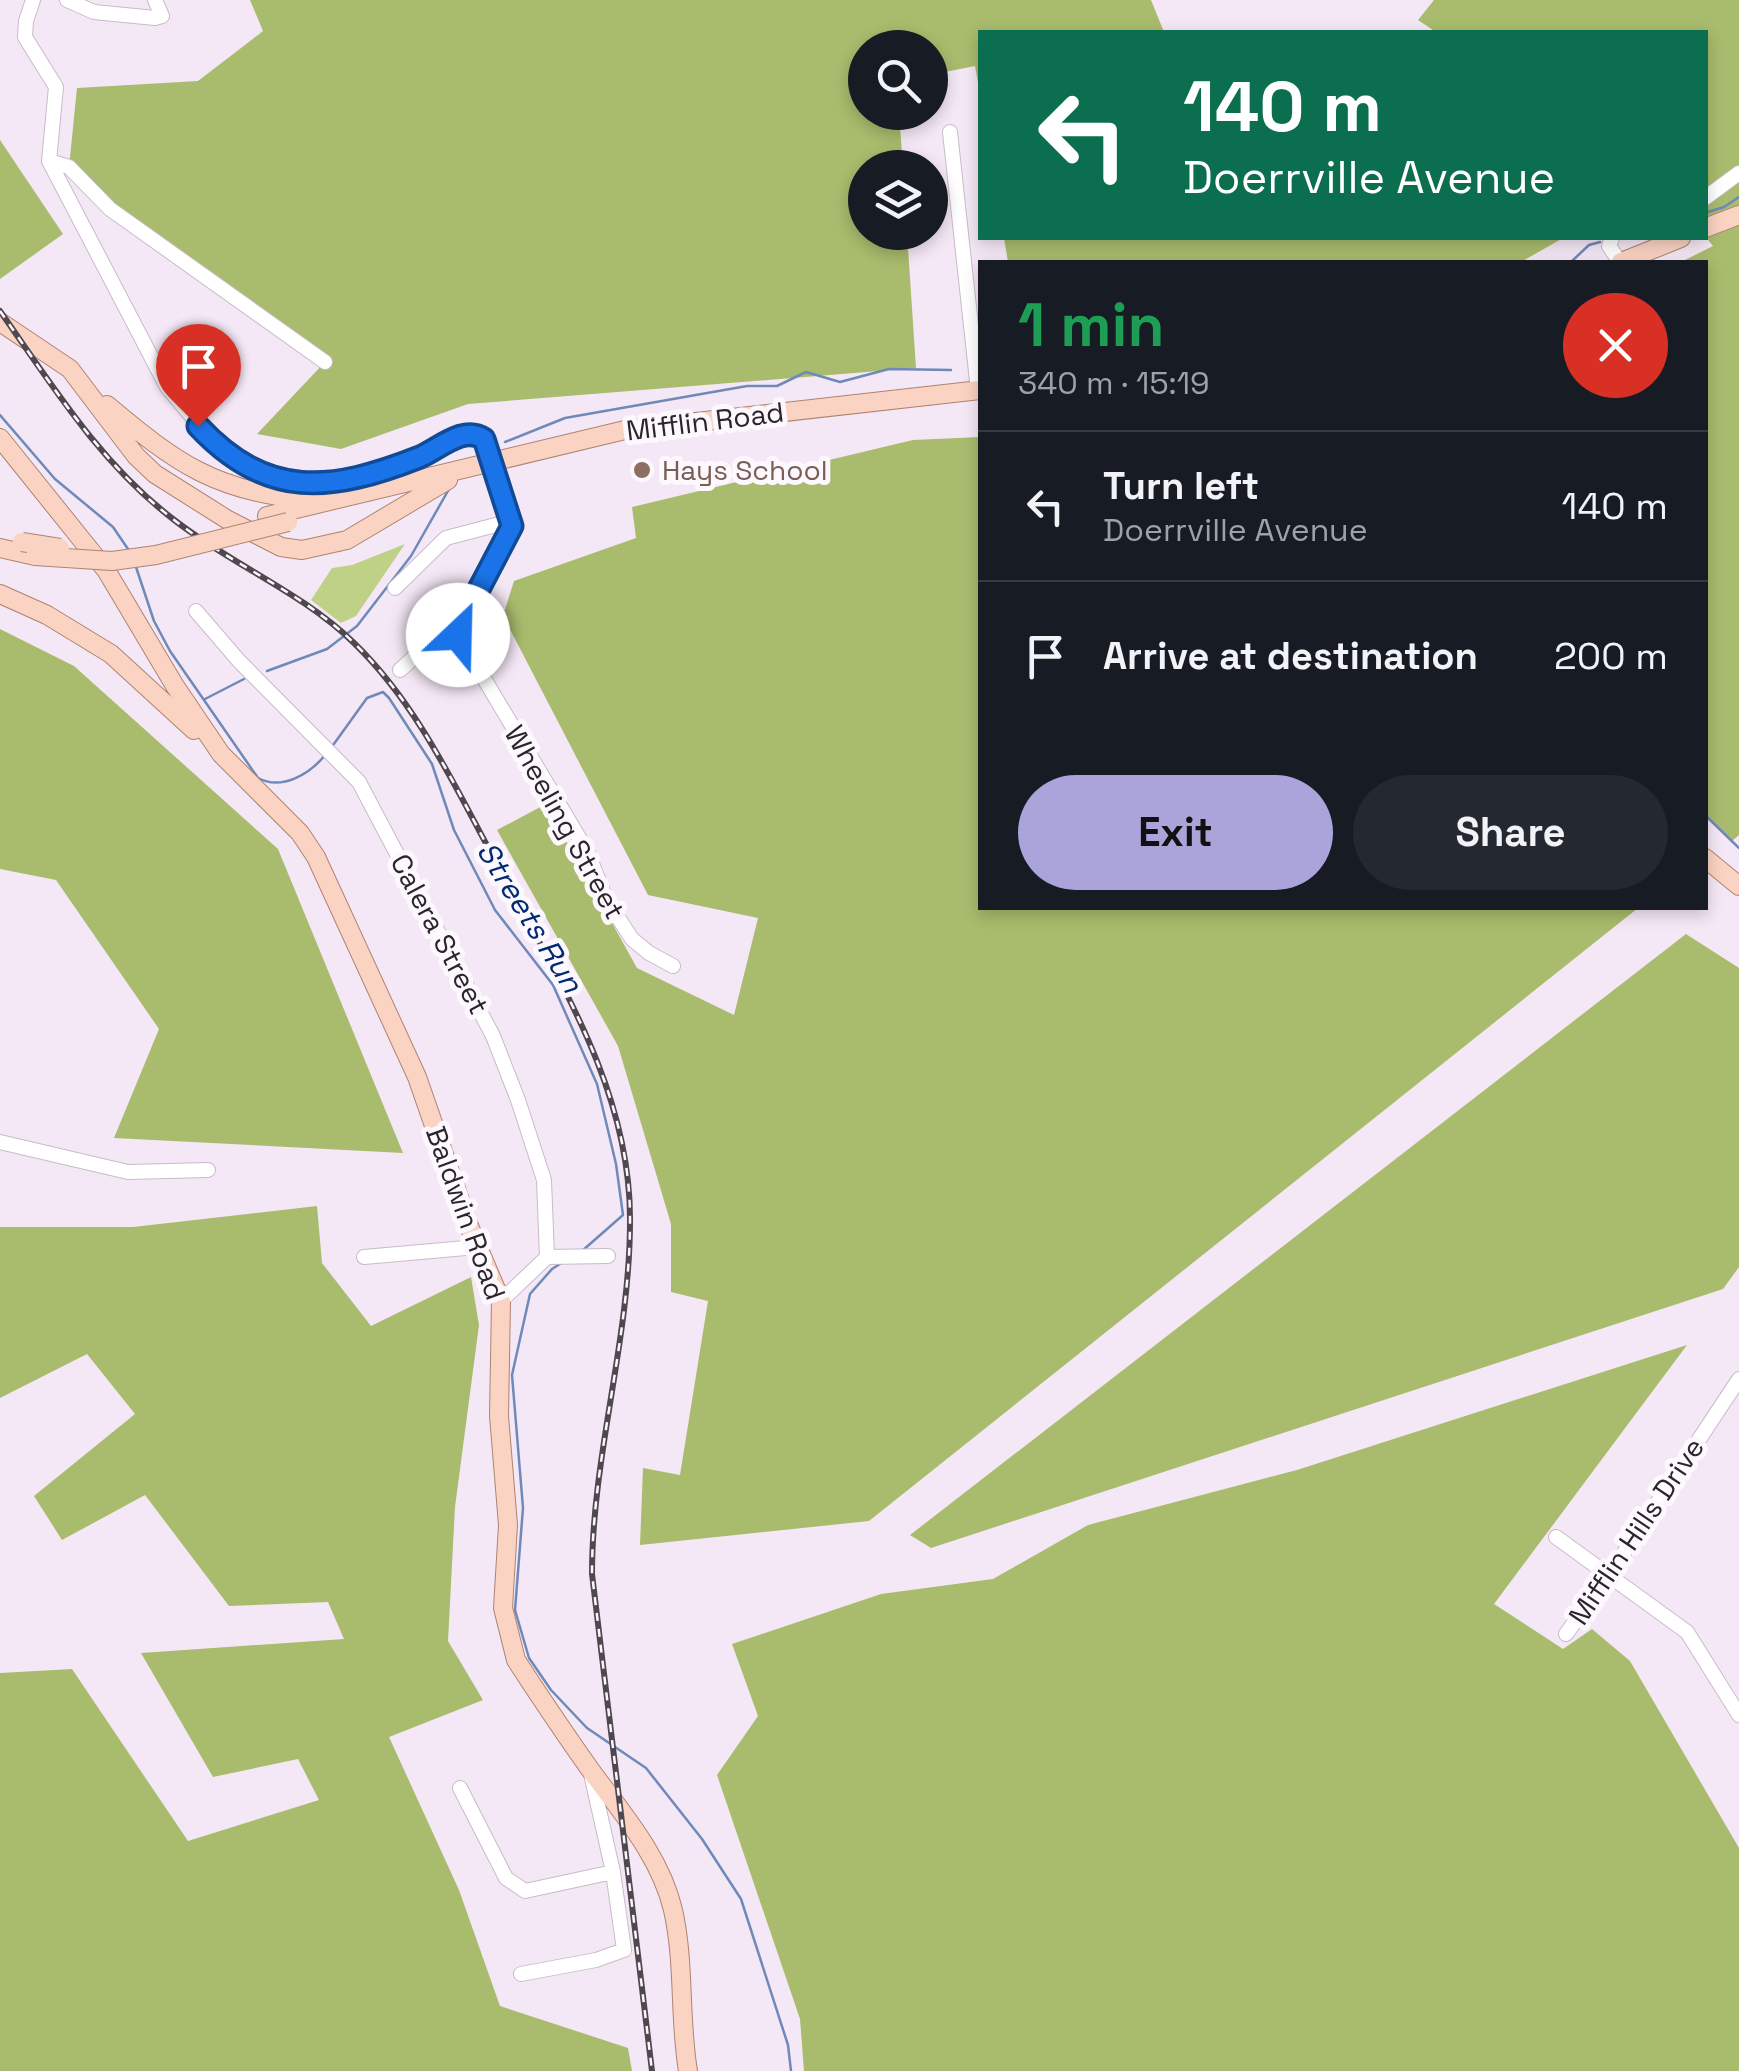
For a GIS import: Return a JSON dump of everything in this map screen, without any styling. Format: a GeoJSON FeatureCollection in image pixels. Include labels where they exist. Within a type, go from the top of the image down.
{"type":"FeatureCollection","features":[{"type":"Feature","properties":{"kind":"main road"},"geometry":{"type":"LineString","coordinates":[[1708,227],[1739,215]]}},
{"type":"Feature","properties":{"kind":"main road"},"geometry":{"type":"LineString","coordinates":[[1625,260],[1676,240]]}},
{"type":"Feature","properties":{"kind":"main road"},"geometry":{"type":"LineString","coordinates":[[0,322],[54,355],[149,440],[207,478],[277,497],[339,498]]}},
{"type":"Feature","properties":{"kind":"main road"},"geometry":{"type":"LineString","coordinates":[[89,390],[136,456],[155,474],[228,520],[281,547],[302,550],[347,540],[429,490],[484,465]]}},
{"type":"Feature","properties":{"kind":"main road","name":"Mifflin Road"},"geometry":{"type":"LineString","coordinates":[[0,548],[103,550],[168,542],[624,430],[978,390]]}},
{"type":"Feature","properties":{"kind":"main road","name":"Baldwin Road"},"geometry":{"type":"LineString","coordinates":[[0,438],[106,570],[220,754],[300,834],[316,857],[417,1077],[476,1247],[501,1301],[499,1416],[508,1525],[504,1608],[508,1637],[516,1660],[642,1841],[660,1874],[679,1946],[681,2020],[688,2071]]}},
{"type":"Feature","properties":{"kind":"main road","name":"Mifflin Road"},"geometry":{"type":"LineString","coordinates":[[0,536],[28,549],[112,561],[156,555],[288,522],[434,477]]}},
{"type":"Feature","properties":{"kind":"main road"},"geometry":{"type":"LineString","coordinates":[[0,594],[47,614],[112,654],[177,712],[246,783]]}},
{"type":"Feature","properties":{"kind":"main road"},"geometry":{"type":"LineString","coordinates":[[1708,860],[1739,886]]}},
{"type":"Feature","properties":{"kind":"street"},"geometry":{"type":"LineString","coordinates":[[33,0],[25,38],[56,87],[49,161],[167,387],[222,452],[262,476],[308,484],[336,482],[404,462],[466,434],[484,439],[484,465],[512,526],[469,608],[400,670]]}},
{"type":"Feature","properties":{"kind":"street"},"geometry":{"type":"LineString","coordinates":[[67,0],[94,12],[137,18],[162,16],[156,0]]}},
{"type":"Feature","properties":{"kind":"street"},"geometry":{"type":"LineString","coordinates":[[950,132],[978,381]]}},
{"type":"Feature","properties":{"kind":"street"},"geometry":{"type":"LineString","coordinates":[[49,161],[69,167],[110,208],[325,362]]}},
{"type":"Feature","properties":{"kind":"street"},"geometry":{"type":"LineString","coordinates":[[1708,196],[1739,173]]}},
{"type":"Feature","properties":{"kind":"street"},"geometry":{"type":"LineString","coordinates":[[395,588],[446,538],[511,521]]}},
{"type":"Feature","properties":{"kind":"street","name":"Wheeling Street"},"geometry":{"type":"LineString","coordinates":[[469,608],[458,635],[588,851],[606,899],[632,938],[649,954],[673,966]]}},
{"type":"Feature","properties":{"kind":"street","name":"Calera Street"},"geometry":{"type":"LineString","coordinates":[[196,611],[358,782],[493,1036],[544,1180],[556,1257]]}},
{"type":"Feature","properties":{"kind":"street"},"geometry":{"type":"LineString","coordinates":[[0,1142],[128,1172],[208,1170]]}},
{"type":"Feature","properties":{"kind":"street"},"geometry":{"type":"LineString","coordinates":[[364,1257],[476,1247]]}},
{"type":"Feature","properties":{"kind":"street"},"geometry":{"type":"LineString","coordinates":[[501,1301],[556,1257],[608,1256]]}},
{"type":"Feature","properties":{"kind":"street","name":"Mifflin Hills Drive"},"geometry":{"type":"LineString","coordinates":[[1566,1634],[1739,1379]]}},
{"type":"Feature","properties":{"kind":"street"},"geometry":{"type":"LineString","coordinates":[[1556,1537],[1686,1632],[1739,1715]]}},
{"type":"Feature","properties":{"kind":"street"},"geometry":{"type":"LineString","coordinates":[[522,1974],[596,1960],[624,1950],[613,1872],[590,1769]]}},
{"type":"Feature","properties":{"kind":"street"},"geometry":{"type":"LineString","coordinates":[[460,1788],[506,1878],[515,1887],[524,1891],[613,1872]]}},
{"type":"Feature","properties":{"kind":"green space"},"geometry":{"type":"Polygon","coordinates":[[[250,0],[1151,0],[1163,30],[978,30],[978,83],[975,66],[948,71],[948,30],[848,30],[848,130],[900,130],[902,150],[848,150],[848,250],[908,250],[916,368],[468,404],[341,449],[257,434],[324,363],[110,209],[69,167],[77,88],[198,81],[263,31],[250,0]]]}},
{"type":"Feature","properties":{"kind":"green space"},"geometry":{"type":"Polygon","coordinates":[[[1434,0],[1739,0],[1739,835],[1732,841],[1708,818],[1708,260],[1685,260],[1713,246],[1708,240],[1708,30],[1433,30],[1418,20],[1434,0]]]}},
{"type":"Feature","properties":{"kind":"green space"},"geometry":{"type":"Polygon","coordinates":[[[0,140],[63,234],[0,279],[0,140]]]}},
{"type":"Feature","properties":{"kind":"green space"},"geometry":{"type":"Polygon","coordinates":[[[1004,240],[1560,240],[1524,260],[1008,260],[1004,240]]]}},
{"type":"Feature","properties":{"kind":"green space"},"geometry":{"type":"Polygon","coordinates":[[[978,437],[978,910],[1635,910],[869,1521],[640,1545],[643,1468],[680,1475],[708,1301],[671,1292],[671,1224],[618,1046],[497,830],[546,804],[637,968],[734,1015],[758,918],[648,895],[503,616],[514,581],[636,538],[632,507],[913,440],[978,437]]]}},
{"type":"Feature","properties":{"kind":"green space"},"geometry":{"type":"Polygon","coordinates":[[[405,544],[356,616],[341,623],[311,600],[332,568],[352,565],[405,544]]]}},
{"type":"Feature","properties":{"kind":"green space"},"geometry":{"type":"Polygon","coordinates":[[[0,629],[74,666],[278,849],[403,1153],[114,1138],[159,1029],[56,880],[0,869],[0,629]]]}},
{"type":"Feature","properties":{"kind":"green space"},"geometry":{"type":"Polygon","coordinates":[[[1686,934],[1739,968],[1739,1267],[1723,1289],[931,1548],[910,1535],[1686,934]]]}},
{"type":"Feature","properties":{"kind":"green space"},"geometry":{"type":"Polygon","coordinates":[[[317,1206],[322,1263],[371,1326],[471,1277],[479,1325],[455,1507],[448,1641],[483,1700],[389,1737],[459,1890],[500,2006],[628,2048],[632,2071],[0,2071],[0,1673],[72,1669],[188,1841],[319,1800],[298,1759],[213,1777],[141,1653],[344,1639],[328,1602],[229,1606],[145,1495],[62,1540],[34,1496],[135,1414],[87,1354],[0,1398],[0,1227],[133,1227],[317,1206]]]}},
{"type":"Feature","properties":{"kind":"green space"},"geometry":{"type":"Polygon","coordinates":[[[1687,1345],[1494,1604],[1563,1649],[1592,1629],[1630,1661],[1739,1848],[1739,2071],[804,2071],[800,2019],[717,1775],[758,1716],[732,1644],[881,1594],[993,1579],[1088,1525],[1297,1470],[1687,1345]]]}},
{"type":"Feature","properties":{"kind":"waterway"},"geometry":{"type":"LineString","coordinates":[[1708,212],[1739,197]]}},
{"type":"Feature","properties":{"kind":"waterway"},"geometry":{"type":"LineString","coordinates":[[1573,260],[1589,245],[1600,242]]}},
{"type":"Feature","properties":{"kind":"waterway"},"geometry":{"type":"LineString","coordinates":[[505,442],[565,418],[747,386],[777,386],[806,372],[840,382],[889,369],[951,370]]}},
{"type":"Feature","properties":{"kind":"waterway","name":"Streets Run"},"geometry":{"type":"LineString","coordinates":[[0,415],[55,479],[113,527],[130,552]]}},
{"type":"Feature","properties":{"kind":"waterway"},"geometry":{"type":"LineString","coordinates":[[267,671],[327,649],[357,626],[411,556],[449,489]]}},
{"type":"Feature","properties":{"kind":"waterway","name":"Streets Run"},"geometry":{"type":"LineString","coordinates":[[135,564],[154,621],[170,651],[258,778],[276,783],[295,778],[326,754]]}},
{"type":"Feature","properties":{"kind":"waterway"},"geometry":{"type":"LineString","coordinates":[[205,699],[244,679]]}},
{"type":"Feature","properties":{"kind":"waterway","name":"Streets Run"},"geometry":{"type":"LineString","coordinates":[[331,748],[367,698],[383,692],[389,698],[432,764],[454,830],[495,910],[553,985],[597,1084],[616,1164],[623,1215],[582,1251]]}},
{"type":"Feature","properties":{"kind":"waterway"},"geometry":{"type":"LineString","coordinates":[[1708,818],[1739,848]]}},
{"type":"Feature","properties":{"kind":"waterway","name":"Streets Run"},"geometry":{"type":"LineString","coordinates":[[563,1262],[530,1294],[512,1375],[523,1508],[515,1610],[529,1658],[551,1690],[587,1728],[646,1768],[702,1839],[741,1899],[788,2045],[791,2071]]}},
{"type":"Feature","properties":{"kind":"railway"},"geometry":{"type":"LineString","coordinates":[[0,311],[79,422],[147,497],[195,535],[312,608],[377,667],[416,720],[450,777],[565,991],[604,1080],[627,1172],[630,1221],[624,1310],[598,1485],[592,1574],[652,2071]]}},
{"type":"Feature","properties":{"kind":"place","name":"Hays School"},"geometry":{"type":"Point","coordinates":[642,470]}},
{"type":"Feature","properties":{"kind":"route"},"geometry":{"type":"LineString","coordinates":[[198,426],[222,452],[262,476],[308,484],[370,473],[422,456],[466,434],[484,439],[512,526],[458,635]]}}]}
